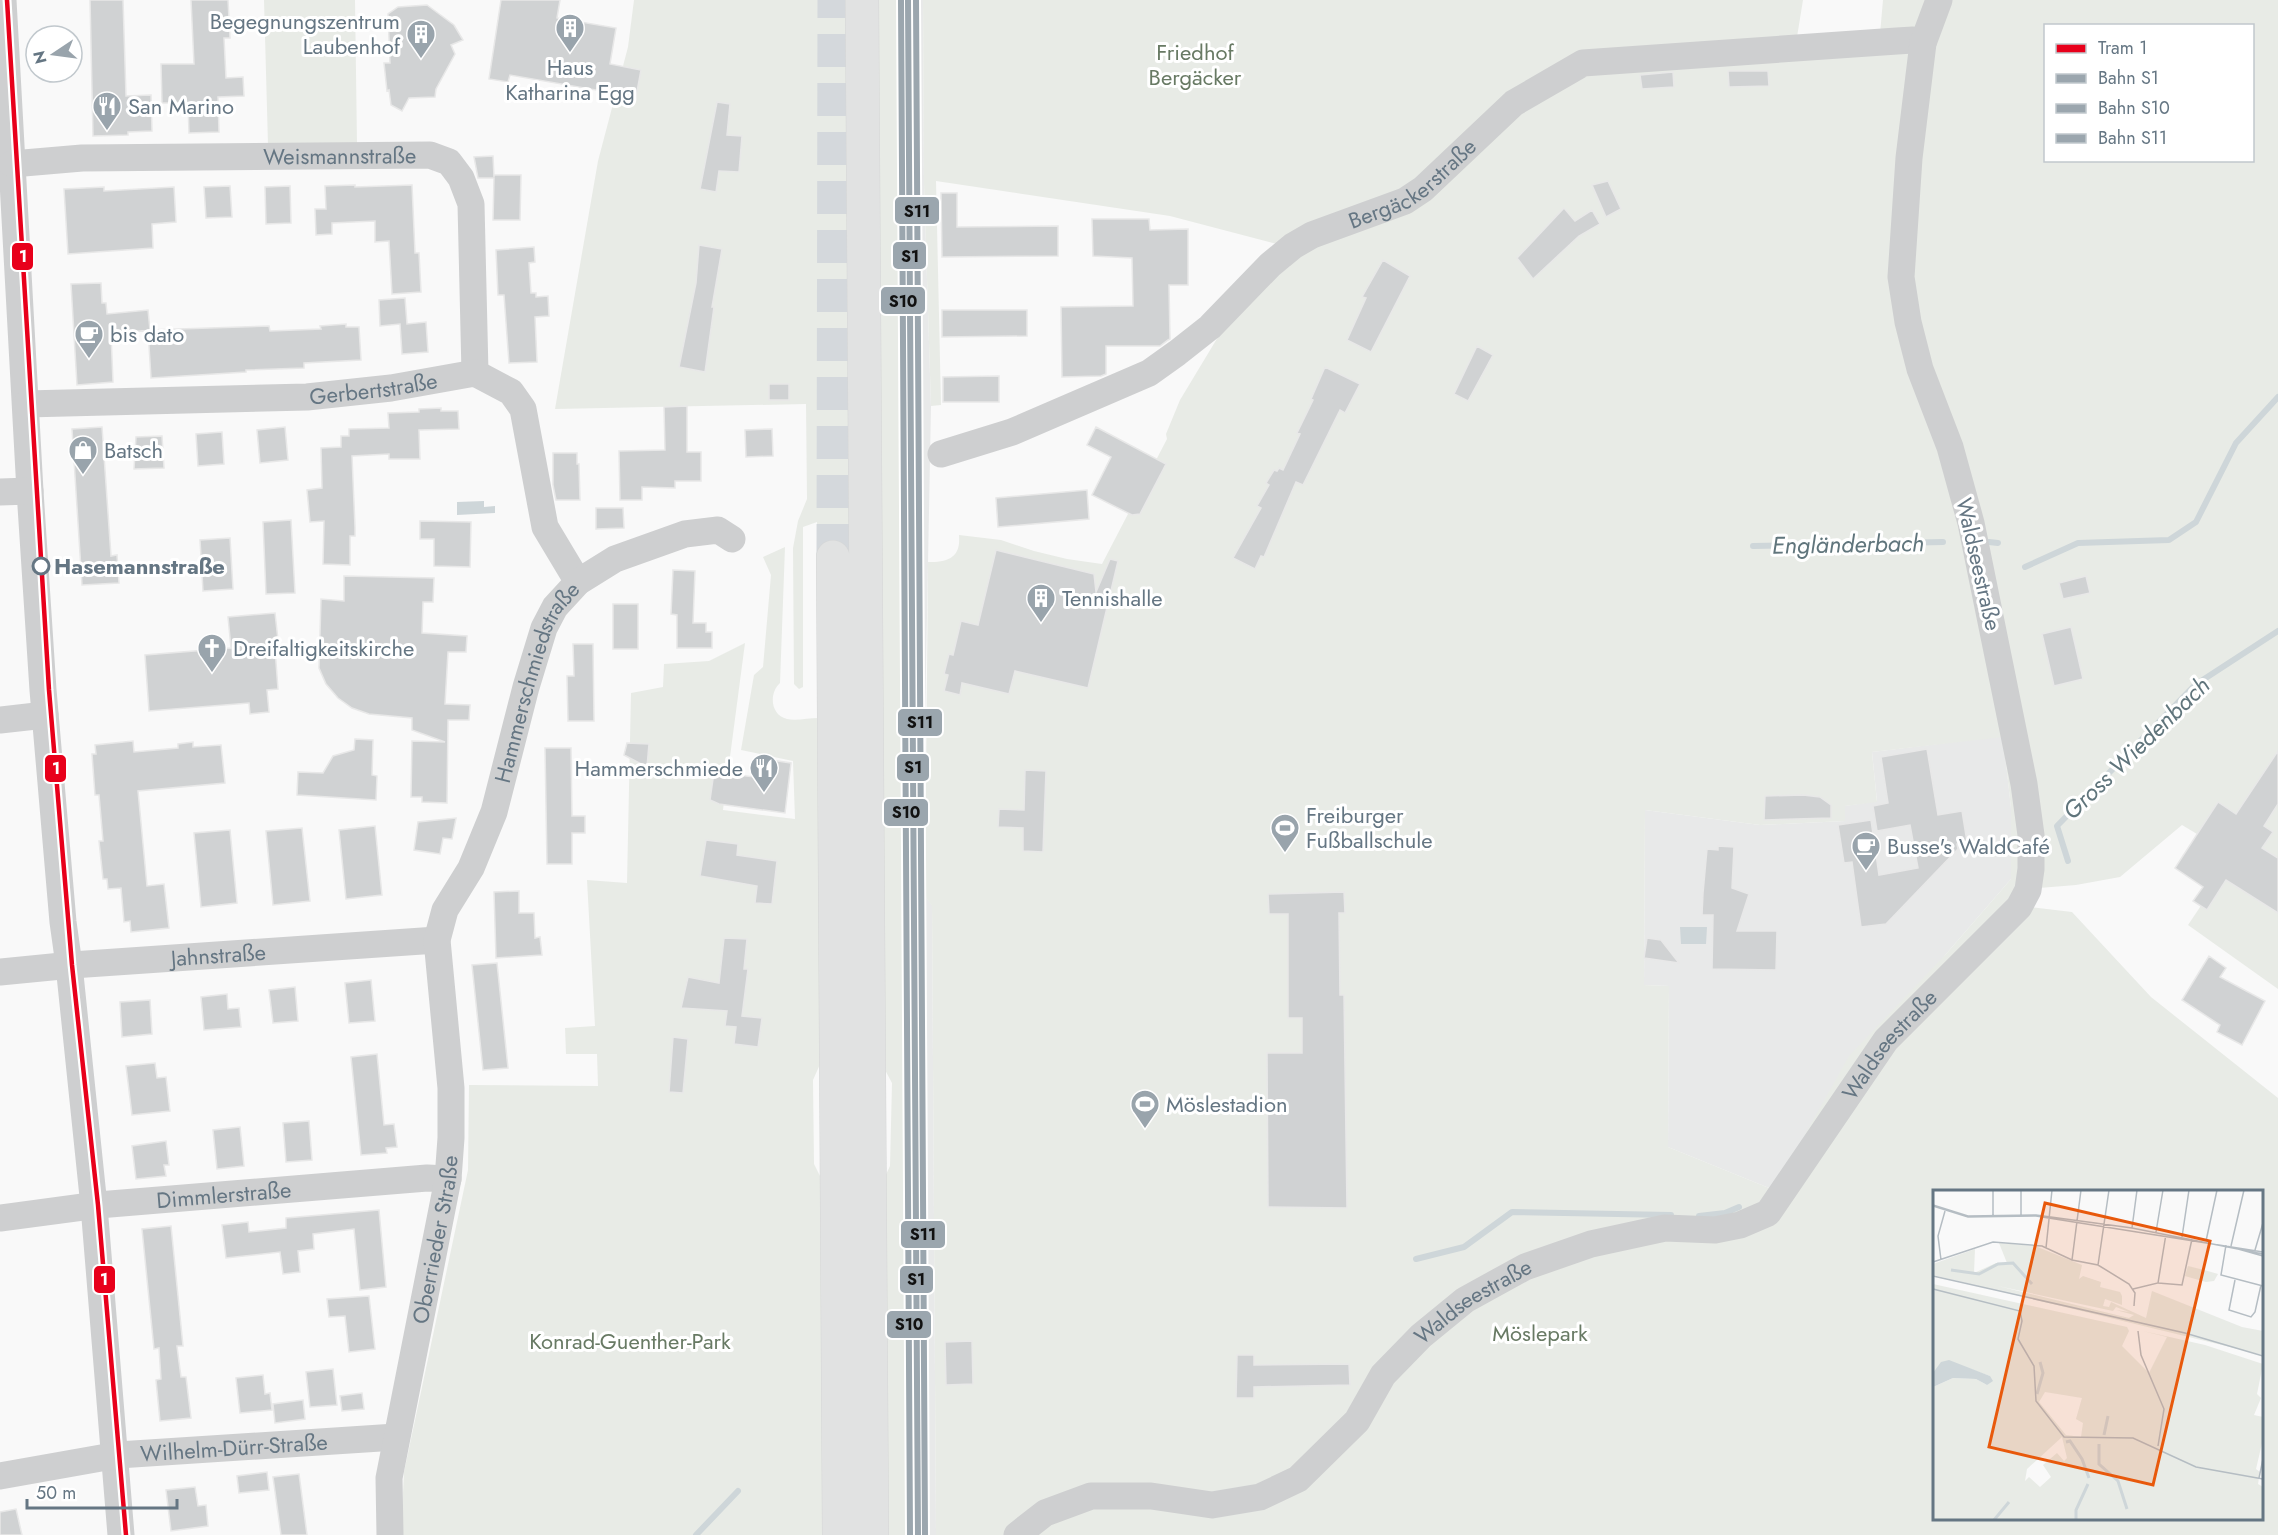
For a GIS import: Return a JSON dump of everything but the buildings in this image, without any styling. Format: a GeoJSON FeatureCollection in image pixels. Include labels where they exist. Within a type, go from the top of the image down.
{"type":"FeatureCollection","features":[{"type":"Feature","properties":{"kind":"highway"},"geometry":{"type":"LineString","coordinates":[[862,0],[872,1535]]}},
{"type":"Feature","properties":{"kind":"highway"},"geometry":{"type":"LineString","coordinates":[[833,557],[839,1535]]}},
{"type":"Feature","properties":{"kind":"street"},"geometry":{"type":"LineString","coordinates":[[3,0],[2,33],[12,164],[9,259],[26,404],[45,715],[63,922],[94,1206],[122,1535]]}},
{"type":"Feature","properties":{"kind":"street","name":"Waldseestraße"},"geometry":{"type":"LineString","coordinates":[[1017,1535],[1045,1513],[1091,1496],[1151,1496],[1212,1505],[1260,1497],[1298,1479],[1357,1421],[1383,1375],[1421,1336],[1465,1300],[1525,1267],[1591,1244],[1665,1228],[1715,1230],[1740,1225],[1768,1214],[1886,1040],[2019,907],[2028,890],[2031,869],[2031,835],[2024,784],[1971,523],[1950,447],[1920,369],[1908,322],[1901,277],[1909,158],[1923,43],[1939,0]]}},
{"type":"Feature","properties":{"kind":"street","name":"Bergäckerstraße"},"geometry":{"type":"LineString","coordinates":[[941,454],[1028,426],[1149,373],[1210,327],[1270,265],[1293,246],[1312,235],[1405,201],[1423,189],[1514,103],[1583,63],[1913,40],[1923,43]]}},
{"type":"Feature","properties":{"kind":"street","name":"Weismannstraße"},"geometry":{"type":"LineString","coordinates":[[12,164],[82,158],[430,155],[443,159],[449,162],[461,178],[471,204],[475,373]]}},
{"type":"Feature","properties":{"kind":"street"},"geometry":{"type":"LineString","coordinates":[[475,373],[511,392],[523,409],[545,527],[578,582]]}},
{"type":"Feature","properties":{"kind":"street","name":"Gerbertstraße"},"geometry":{"type":"LineString","coordinates":[[26,404],[307,397],[391,388],[475,373]]}},
{"type":"Feature","properties":{"kind":"street"},"geometry":{"type":"LineString","coordinates":[[0,492],[30,490]]}},
{"type":"Feature","properties":{"kind":"street","name":"Hammerschmiedstraße"},"geometry":{"type":"LineString","coordinates":[[437,940],[445,910],[471,868],[494,812],[526,687],[544,628],[555,607],[578,582],[615,559],[685,534],[718,530],[732,538]]}},
{"type":"Feature","properties":{"kind":"street"},"geometry":{"type":"LineString","coordinates":[[0,720],[45,715]]}},
{"type":"Feature","properties":{"kind":"street","name":"Jahnstraße"},"geometry":{"type":"LineString","coordinates":[[0,972],[69,965],[437,940]]}},
{"type":"Feature","properties":{"kind":"street","name":"Oberrieder Straße"},"geometry":{"type":"LineString","coordinates":[[390,1535],[389,1478],[448,1179],[451,1088],[437,940]]}},
{"type":"Feature","properties":{"kind":"street","name":"Dimmlerstraße"},"geometry":{"type":"LineString","coordinates":[[0,1218],[94,1206],[415,1179],[448,1179]]}},
{"type":"Feature","properties":{"kind":"street","name":"Wilhelm-Dürr-Straße"},"geometry":{"type":"LineString","coordinates":[[0,1476],[114,1456],[396,1437]]}},
{"type":"Feature","properties":{"kind":"shaded area"},"geometry":{"type":"Polygon","coordinates":[[[899,0],[923,0],[924,184],[931,406],[925,723],[925,896],[932,905],[936,1535],[910,1535],[899,0]]]}},
{"type":"Feature","properties":{"kind":"shaded area"},"geometry":{"type":"Polygon","coordinates":[[[484,501],[484,507],[495,506],[495,513],[457,515],[457,502],[484,501]]]}},
{"type":"Feature","properties":{"kind":"shaded area"},"geometry":{"type":"Polygon","coordinates":[[[2003,736],[2011,808],[2011,879],[1946,954],[1774,1190],[1668,1147],[1669,986],[1644,985],[1645,810],[1760,825],[1845,821],[1845,806],[1877,801],[1872,752],[2003,736]]]}},
{"type":"Feature","properties":{"kind":"shaded area"},"geometry":{"type":"Polygon","coordinates":[[[1680,927],[1707,927],[1706,944],[1681,944],[1680,927]]]}},
{"type":"Feature","properties":{"kind":"green space"},"geometry":{"type":"Polygon","coordinates":[[[264,0],[355,0],[357,144],[268,145],[264,0]]]}},
{"type":"Feature","properties":{"kind":"green space"},"geometry":{"type":"Polygon","coordinates":[[[634,0],[851,0],[852,344],[849,556],[861,1535],[855,1535],[817,522],[803,527],[803,687],[799,689],[794,684],[793,548],[798,521],[807,499],[806,404],[555,409],[598,161],[628,47],[634,0]]]}},
{"type":"Feature","properties":{"kind":"green space"},"geometry":{"type":"Polygon","coordinates":[[[875,0],[899,0],[910,1535],[886,1535],[883,1181],[890,1166],[892,1083],[884,1068],[875,0]]]}},
{"type":"Feature","properties":{"kind":"green space"},"geometry":{"type":"Polygon","coordinates":[[[923,0],[1803,0],[1797,37],[1880,34],[1883,0],[2278,0],[2278,989],[2188,925],[2245,840],[2197,834],[2182,825],[2120,877],[2076,885],[2039,888],[2030,907],[2072,912],[2151,997],[2278,1098],[2278,1535],[936,1535],[932,906],[925,896],[928,562],[947,560],[952,557],[958,549],[959,535],[1001,540],[1067,559],[1102,564],[1167,439],[1166,434],[1180,400],[1227,322],[1248,298],[1290,266],[1277,244],[1170,216],[936,181],[941,405],[931,406],[924,184],[923,0]],[[2003,737],[1872,752],[1877,802],[1845,806],[1845,821],[1760,825],[1645,810],[1644,985],[1669,986],[1668,1147],[1774,1190],[1849,1056],[1946,954],[2011,879],[2011,808],[2003,737]]]}},
{"type":"Feature","properties":{"kind":"green space","name":"Konrad-Guenther-Park"},"geometry":{"type":"Polygon","coordinates":[[[785,547],[780,683],[774,692],[773,703],[777,713],[787,719],[818,718],[821,1062],[813,1080],[814,1164],[823,1182],[825,1535],[401,1535],[404,1472],[468,1170],[469,1085],[598,1086],[597,1054],[566,1054],[565,1028],[595,1026],[587,880],[627,883],[631,693],[663,687],[664,664],[709,661],[745,643],[723,810],[795,819],[793,761],[741,750],[754,675],[763,667],[771,575],[763,557],[785,547]]]}},
{"type":"Feature","properties":{"kind":"waterway","name":"Engländerbach"},"geometry":{"type":"LineString","coordinates":[[2025,567],[2078,543],[2169,540],[2196,522],[2236,443],[2278,397]]}},
{"type":"Feature","properties":{"kind":"waterway","name":"Engländerbach"},"geometry":{"type":"LineString","coordinates":[[1753,546],[1943,542]]}},
{"type":"Feature","properties":{"kind":"waterway","name":"Engländerbach"},"geometry":{"type":"LineString","coordinates":[[1989,542],[1998,543]]}},
{"type":"Feature","properties":{"kind":"waterway","name":"Gross Wiedenbach"},"geometry":{"type":"LineString","coordinates":[[2068,861],[2057,826],[2195,685],[2278,631]]}},
{"type":"Feature","properties":{"kind":"waterway"},"geometry":{"type":"LineString","coordinates":[[1699,1216],[1725,1213],[1739,1207]]}},
{"type":"Feature","properties":{"kind":"waterway"},"geometry":{"type":"LineString","coordinates":[[1416,1259],[1464,1247],[1512,1212],[1671,1215]]}},
{"type":"Feature","properties":{"kind":"waterway"},"geometry":{"type":"LineString","coordinates":[[696,1535],[738,1491]]}},
{"type":"Feature","properties":{"kind":"tunnel"},"geometry":{"type":"LineString","coordinates":[[833,557],[834,0]]}},
{"type":"Feature","properties":{"kind":"tram line","name":"1"},"geometry":{"type":"LineString","coordinates":[[7,0],[49,690],[72,965],[98,1205],[126,1535]]}},
{"type":"Feature","properties":{"kind":"rail line","name":"S10"},"geometry":{"type":"LineString","coordinates":[[901,0],[910,1535]]}},
{"type":"Feature","properties":{"kind":"rail line","name":"S1"},"geometry":{"type":"LineString","coordinates":[[908,0],[918,1535]]}},
{"type":"Feature","properties":{"kind":"rail line","name":"S11"},"geometry":{"type":"LineString","coordinates":[[916,0],[925,1535]]}},
{"type":"Feature","properties":{"kind":"place","name":"Haus Katharina Egg"},"geometry":{"type":"Point","coordinates":[570,54]}},
{"type":"Feature","properties":{"kind":"place","name":"Begegnungszentrum Laubenhof"},"geometry":{"type":"Point","coordinates":[421,60]}},
{"type":"Feature","properties":{"kind":"place","name":"San Marino"},"geometry":{"type":"Point","coordinates":[107,132]}},
{"type":"Feature","properties":{"kind":"place","name":"bis dato"},"geometry":{"type":"Point","coordinates":[89,360]}},
{"type":"Feature","properties":{"kind":"place","name":"Batsch"},"geometry":{"type":"Point","coordinates":[83,476]}},
{"type":"Feature","properties":{"kind":"place","name":"Hasemannstraße"},"geometry":{"type":"Point","coordinates":[41,566]}},
{"type":"Feature","properties":{"kind":"place","name":"Tennishalle"},"geometry":{"type":"Point","coordinates":[1041,624]}},
{"type":"Feature","properties":{"kind":"place","name":"Dreifaltigkeitskirche"},"geometry":{"type":"Point","coordinates":[212,674]}},
{"type":"Feature","properties":{"kind":"place","name":"Hammerschmiede"},"geometry":{"type":"Point","coordinates":[764,794]}},
{"type":"Feature","properties":{"kind":"place","name":"Freiburger Fußballschule"},"geometry":{"type":"Point","coordinates":[1285,854]}},
{"type":"Feature","properties":{"kind":"place","name":"Busse's WaldCafé"},"geometry":{"type":"Point","coordinates":[1866,872]}},
{"type":"Feature","properties":{"kind":"place","name":"Möslestadion"},"geometry":{"type":"Point","coordinates":[1145,1130]}},
{"type":"Feature","properties":{"kind":"park label","name":"Friedhof Bergäcker"},"geometry":{"type":"Point","coordinates":[1195,64]}},
{"type":"Feature","properties":{"kind":"park label","name":"Möslepark"},"geometry":{"type":"Point","coordinates":[1540,1333]}}]}
